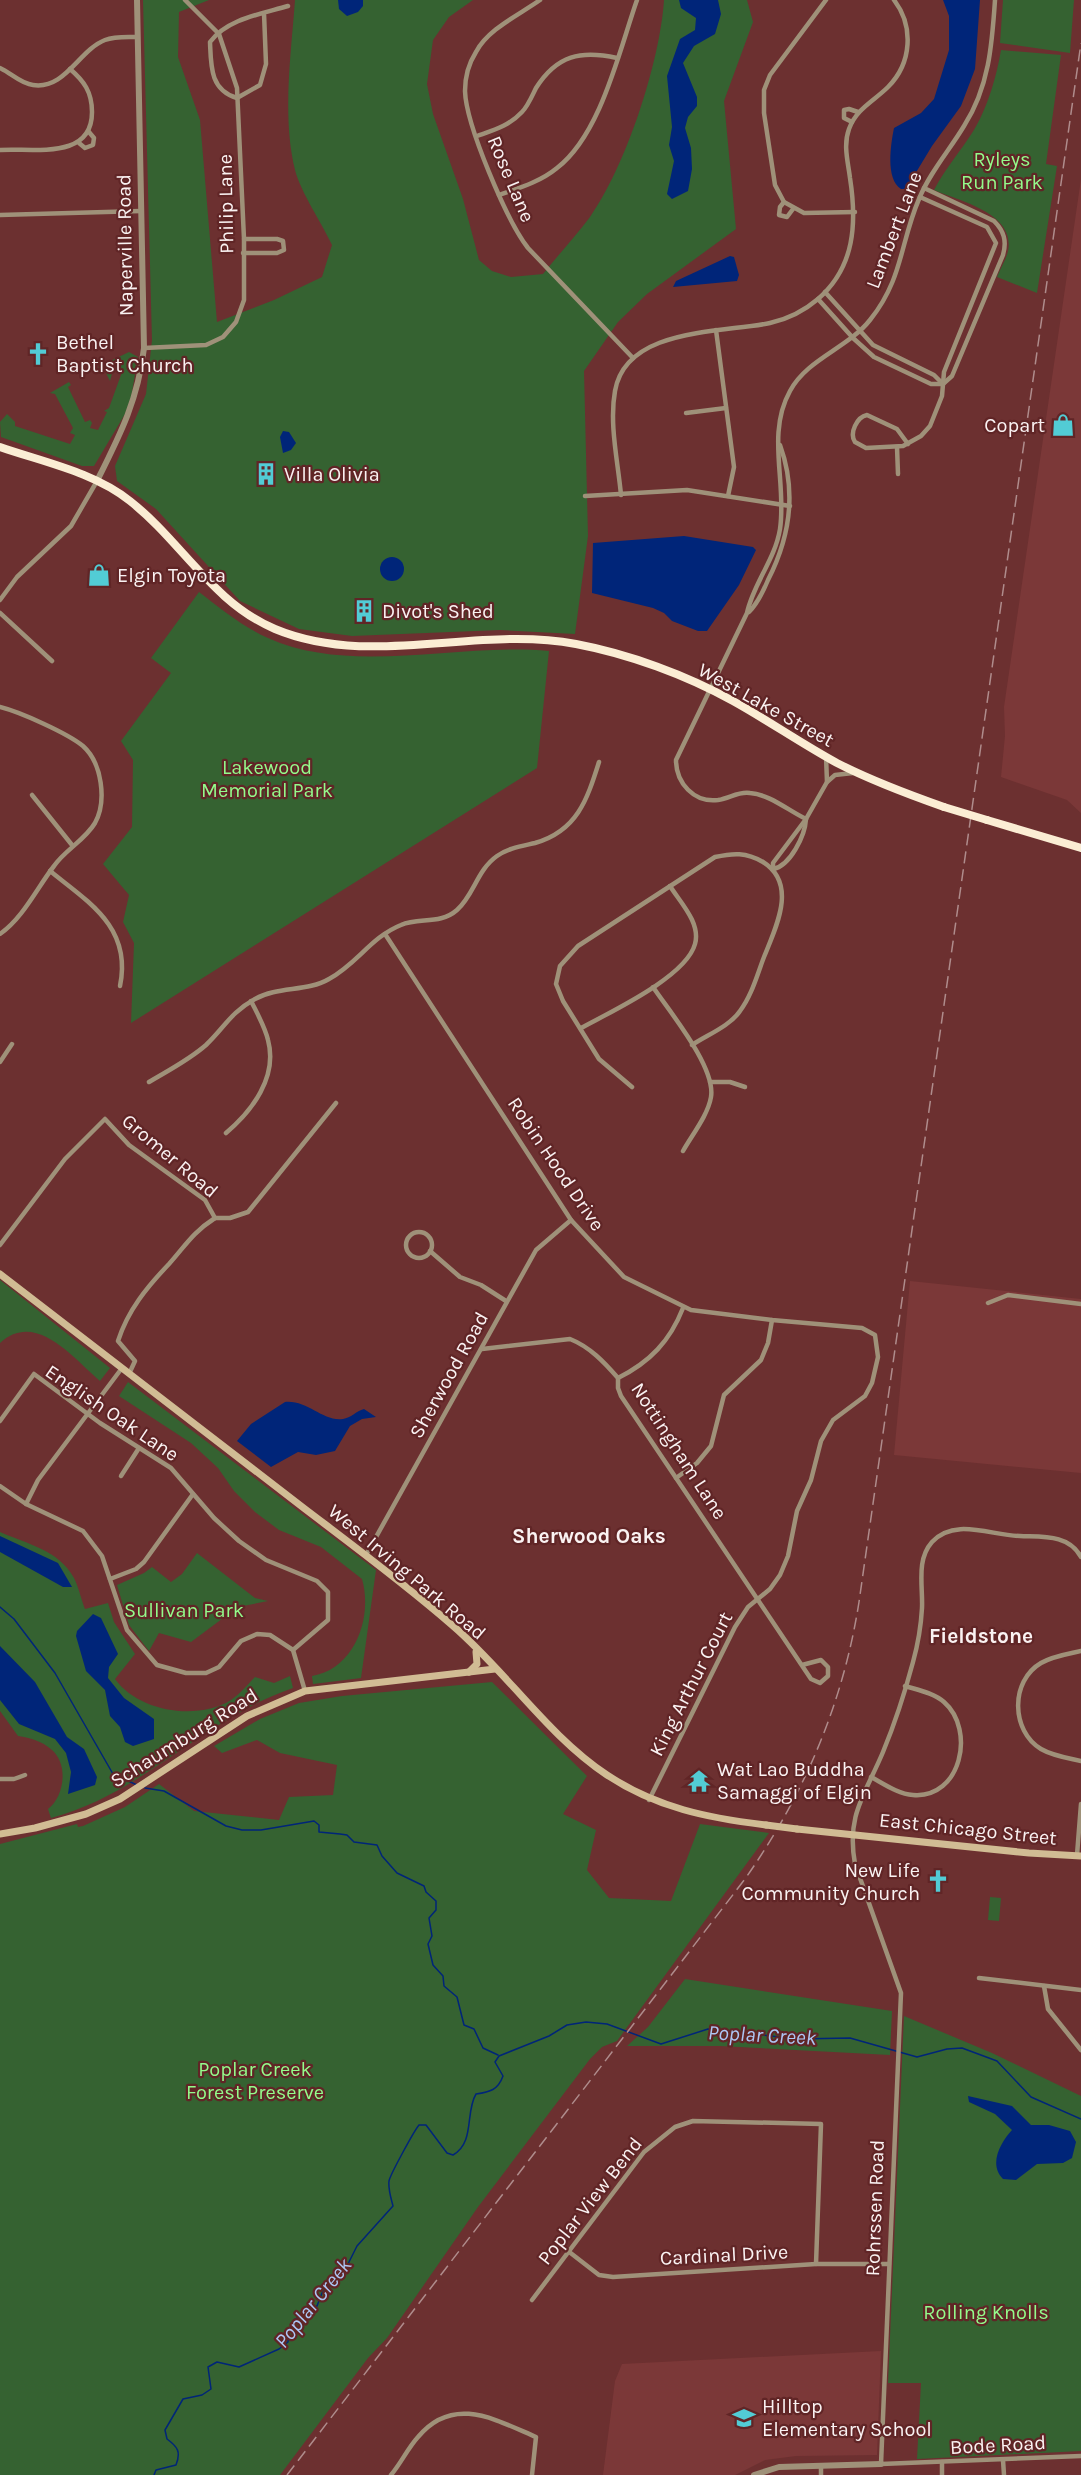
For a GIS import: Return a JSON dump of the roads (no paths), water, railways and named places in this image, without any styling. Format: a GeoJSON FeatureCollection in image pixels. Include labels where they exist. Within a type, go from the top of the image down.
{"type":"FeatureCollection","features":[{"type":"Feature","properties":{"kind":"highway","name":"West Lake Street"},"geometry":{"type":"LineString","coordinates":[[0,447],[97,481],[129,501],[231,604],[263,624],[301,638],[357,647],[481,638],[544,640],[577,644],[617,655],[710,690],[856,772],[944,807],[1081,847]]}},
{"type":"Feature","properties":{"kind":"main road","name":"West Irving Park Road"},"geometry":{"type":"LineString","coordinates":[[0,1274],[366,1555],[454,1626],[561,1736],[606,1774],[649,1800],[706,1818],[851,1834]]}},
{"type":"Feature","properties":{"kind":"main road"},"geometry":{"type":"LineString","coordinates":[[469,1672],[478,1660],[476,1649]]}},
{"type":"Feature","properties":{"kind":"main road","name":"Schaumburg Road"},"geometry":{"type":"LineString","coordinates":[[0,1834],[35,1828],[86,1814],[140,1786],[247,1716],[305,1690],[495,1669]]}},
{"type":"Feature","properties":{"kind":"main road","name":"East Chicago Street"},"geometry":{"type":"LineString","coordinates":[[851,1834],[1029,1853],[1079,1856]]}},
{"type":"Feature","properties":{"kind":"street","name":"Naperville Road"},"geometry":{"type":"LineString","coordinates":[[97,481],[131,410],[140,382],[144,348],[137,0]]}},
{"type":"Feature","properties":{"kind":"street","name":"Philip Lane"},"geometry":{"type":"LineString","coordinates":[[144,348],[206,345],[223,337],[236,322],[244,300],[244,239],[237,98],[228,58],[217,32],[185,0]]}},
{"type":"Feature","properties":{"kind":"street","name":"Rose Lane"},"geometry":{"type":"LineString","coordinates":[[540,0],[481,44],[472,59],[465,92],[477,135],[514,229],[528,248],[633,358]]}},
{"type":"Feature","properties":{"kind":"street"},"geometry":{"type":"LineString","coordinates":[[499,195],[542,178],[558,168],[585,137],[598,112],[637,0]]}},
{"type":"Feature","properties":{"kind":"street"},"geometry":{"type":"LineString","coordinates":[[826,0],[774,69],[765,90],[764,114],[775,185],[784,202],[793,209],[811,214],[855,212]]}},
{"type":"Feature","properties":{"kind":"street"},"geometry":{"type":"LineString","coordinates":[[621,495],[615,427],[615,391],[621,373],[633,358],[673,338],[779,320],[800,312],[825,292],[842,269],[849,251],[855,212],[846,148],[852,122],[858,112],[894,81],[906,58],[907,30],[902,12],[894,0]]}},
{"type":"Feature","properties":{"kind":"street","name":"Lambert Lane"},"geometry":{"type":"LineString","coordinates":[[806,819],[756,794],[742,793],[718,800],[704,799],[690,792],[680,781],[676,767],[678,753],[747,613],[750,601],[777,543],[782,504],[777,460],[782,409],[796,381],[811,367],[853,338],[886,296],[897,274],[909,225],[924,188],[934,169],[965,125],[982,89],[992,48],[994,0]]}},
{"type":"Feature","properties":{"kind":"street"},"geometry":{"type":"LineString","coordinates":[[264,13],[266,64],[260,85],[237,98],[226,95],[212,77],[210,42],[217,32],[243,19],[288,6]]}},
{"type":"Feature","properties":{"kind":"street"},"geometry":{"type":"LineString","coordinates":[[0,68],[26,83],[38,86],[56,81],[104,40],[137,37]]}},
{"type":"Feature","properties":{"kind":"street"},"geometry":{"type":"LineString","coordinates":[[477,135],[503,127],[523,111],[538,86],[555,65],[568,57],[595,53],[617,58]]}},
{"type":"Feature","properties":{"kind":"street"},"geometry":{"type":"LineString","coordinates":[[0,150],[66,147],[79,143],[89,132],[92,106],[89,91],[84,81],[70,69]]}},
{"type":"Feature","properties":{"kind":"street"},"geometry":{"type":"LineString","coordinates":[[852,122],[844,118],[844,110],[858,112]]}},
{"type":"Feature","properties":{"kind":"street"},"geometry":{"type":"LineString","coordinates":[[79,143],[85,148],[93,145],[93,138],[89,132]]}},
{"type":"Feature","properties":{"kind":"street"},"geometry":{"type":"LineString","coordinates":[[818,299],[853,338],[879,360],[930,384],[943,384],[952,376],[1003,255],[1005,240],[1001,228],[994,221],[924,188]]}},
{"type":"Feature","properties":{"kind":"street"},"geometry":{"type":"LineString","coordinates":[[908,444],[897,429],[867,415],[859,419],[853,432],[855,442],[867,447],[897,447],[908,444],[921,436],[930,426],[942,396],[944,372],[996,243],[987,227],[920,197]]}},
{"type":"Feature","properties":{"kind":"street"},"geometry":{"type":"LineString","coordinates":[[784,202],[779,215],[787,217],[793,209]]}},
{"type":"Feature","properties":{"kind":"street"},"geometry":{"type":"LineString","coordinates":[[0,215],[141,211]]}},
{"type":"Feature","properties":{"kind":"street"},"geometry":{"type":"LineString","coordinates":[[243,253],[277,253],[284,250],[283,241],[278,238],[244,239]]}},
{"type":"Feature","properties":{"kind":"street"},"geometry":{"type":"LineString","coordinates":[[825,292],[878,348],[934,375],[943,384]]}},
{"type":"Feature","properties":{"kind":"street"},"geometry":{"type":"LineString","coordinates":[[716,330],[734,467],[728,496]]}},
{"type":"Feature","properties":{"kind":"street"},"geometry":{"type":"LineString","coordinates":[[686,413],[726,408]]}},
{"type":"Feature","properties":{"kind":"street","name":"Lambert Lane"},"geometry":{"type":"LineString","coordinates":[[747,613],[756,604],[781,556],[788,533],[790,506],[785,458],[780,443]]}},
{"type":"Feature","properties":{"kind":"street"},"geometry":{"type":"LineString","coordinates":[[897,447],[898,474]]}},
{"type":"Feature","properties":{"kind":"street"},"geometry":{"type":"LineString","coordinates":[[0,600],[17,577],[71,526],[97,481]]}},
{"type":"Feature","properties":{"kind":"street"},"geometry":{"type":"LineString","coordinates":[[585,496],[687,490],[790,506]]}},
{"type":"Feature","properties":{"kind":"street"},"geometry":{"type":"LineString","coordinates":[[0,613],[27,635],[52,661]]}},
{"type":"Feature","properties":{"kind":"street"},"geometry":{"type":"LineString","coordinates":[[0,707],[44,725],[82,746],[95,763],[100,777],[99,814],[88,832],[72,845],[50,871],[21,913],[0,934]]}},
{"type":"Feature","properties":{"kind":"street"},"geometry":{"type":"LineString","coordinates":[[826,756],[827,782]]}},
{"type":"Feature","properties":{"kind":"street"},"geometry":{"type":"LineString","coordinates":[[149,1082],[189,1059],[209,1042],[233,1013],[251,1001],[280,989],[306,987],[328,980],[352,964],[368,945],[402,924],[437,921],[449,916],[465,901],[486,866],[497,855],[555,835],[569,826],[584,807],[598,762]]}},
{"type":"Feature","properties":{"kind":"street"},"geometry":{"type":"LineString","coordinates":[[692,1045],[732,1019],[747,1001],[782,905],[781,883],[773,869],[773,863],[806,819],[827,782],[836,775],[856,772]]}},
{"type":"Feature","properties":{"kind":"street"},"geometry":{"type":"LineString","coordinates":[[32,795],[72,845]]}},
{"type":"Feature","properties":{"kind":"street"},"geometry":{"type":"LineString","coordinates":[[632,1087],[599,1059],[562,1001],[556,984],[560,966],[578,946],[715,857],[732,854],[747,855],[773,869]]}},
{"type":"Feature","properties":{"kind":"street"},"geometry":{"type":"LineString","coordinates":[[50,871],[84,898],[114,929],[120,945],[122,974],[120,986]]}},
{"type":"Feature","properties":{"kind":"street"},"geometry":{"type":"LineString","coordinates":[[581,1028],[653,987],[682,964],[695,944],[692,920],[669,886]]}},
{"type":"Feature","properties":{"kind":"street","name":"Robin Hood Drive"},"geometry":{"type":"LineString","coordinates":[[385,934],[572,1220],[624,1277],[683,1308],[771,1320],[862,1328],[874,1335]]}},
{"type":"Feature","properties":{"kind":"street"},"geometry":{"type":"LineString","coordinates":[[653,987],[692,1045],[710,1082],[711,1097],[683,1151]]}},
{"type":"Feature","properties":{"kind":"street"},"geometry":{"type":"LineString","coordinates":[[226,1133],[243,1118],[266,1081],[269,1041],[251,1001]]}},
{"type":"Feature","properties":{"kind":"street"},"geometry":{"type":"LineString","coordinates":[[0,1062],[12,1044]]}},
{"type":"Feature","properties":{"kind":"street"},"geometry":{"type":"LineString","coordinates":[[710,1082],[729,1082],[745,1087]]}},
{"type":"Feature","properties":{"kind":"street"},"geometry":{"type":"LineString","coordinates":[[214,1218],[230,1218],[248,1212],[336,1103]]}},
{"type":"Feature","properties":{"kind":"street","name":"Gromer Road"},"geometry":{"type":"LineString","coordinates":[[0,1245],[64,1159],[105,1119],[129,1145],[205,1200],[214,1218],[188,1238],[167,1265],[151,1280],[131,1311],[118,1341],[135,1361],[129,1374]]}},
{"type":"Feature","properties":{"kind":"street","name":"Sherwood Road"},"geometry":{"type":"LineString","coordinates":[[366,1555],[536,1250],[572,1220]]}},
{"type":"Feature","properties":{"kind":"street"},"geometry":{"type":"LineString","coordinates":[[417,1232],[425,1234],[431,1240],[430,1251],[424,1256],[415,1257],[406,1249],[406,1240],[417,1232]]}},
{"type":"Feature","properties":{"kind":"street"},"geometry":{"type":"LineString","coordinates":[[430,1251],[460,1277],[481,1285],[506,1301]]}},
{"type":"Feature","properties":{"kind":"street"},"geometry":{"type":"LineString","coordinates":[[988,1303],[1008,1295],[1081,1304]]}},
{"type":"Feature","properties":{"kind":"street"},"geometry":{"type":"LineString","coordinates":[[618,1378],[641,1366],[658,1350],[674,1331],[683,1308]]}},
{"type":"Feature","properties":{"kind":"street"},"geometry":{"type":"LineString","coordinates":[[676,1478],[697,1463],[711,1446],[724,1395],[761,1360],[768,1343],[771,1320]]}},
{"type":"Feature","properties":{"kind":"street","name":"King Arthur Court"},"geometry":{"type":"LineString","coordinates":[[649,1800],[735,1627],[758,1597],[770,1590],[780,1575],[788,1556],[796,1515],[811,1480],[821,1441],[833,1420],[865,1396],[873,1383],[878,1357],[874,1335]]}},
{"type":"Feature","properties":{"kind":"street","name":"Nottingham Lane"},"geometry":{"type":"LineString","coordinates":[[482,1349],[570,1339],[594,1353],[618,1378],[621,1396],[758,1597],[802,1665],[814,1682],[820,1683],[828,1676],[828,1667],[821,1660],[802,1665]]}},
{"type":"Feature","properties":{"kind":"street"},"geometry":{"type":"LineString","coordinates":[[26,1504],[38,1480],[122,1368]]}},
{"type":"Feature","properties":{"kind":"street","name":"English Oak Lane"},"geometry":{"type":"LineString","coordinates":[[0,1421],[34,1374],[88,1414],[171,1468],[193,1494],[239,1540],[266,1560],[317,1581],[328,1592],[328,1620],[293,1650]]}},
{"type":"Feature","properties":{"kind":"street"},"geometry":{"type":"LineString","coordinates":[[121,1476],[139,1448]]}},
{"type":"Feature","properties":{"kind":"street"},"geometry":{"type":"LineString","coordinates":[[0,1486],[26,1504],[83,1531],[98,1548],[127,1630],[151,1660],[162,1667],[186,1674],[206,1673],[219,1667],[241,1641],[257,1634],[270,1635],[293,1650],[305,1690]]}},
{"type":"Feature","properties":{"kind":"street"},"geometry":{"type":"LineString","coordinates":[[110,1579],[124,1575],[144,1562],[193,1494]]}},
{"type":"Feature","properties":{"kind":"street","name":"Rohrssen Road"},"geometry":{"type":"LineString","coordinates":[[881,2464],[901,1994],[855,1864],[851,1834],[858,1801],[890,1734],[905,1686],[921,1623],[923,1559],[934,1540],[945,1533],[962,1528],[1005,1536],[1048,1537],[1068,1544],[1081,1557]]}},
{"type":"Feature","properties":{"kind":"street"},"geometry":{"type":"LineString","coordinates":[[1081,1651],[1049,1659],[1033,1668],[1020,1691],[1018,1705],[1020,1723],[1033,1743],[1048,1752],[1081,1761]]}},
{"type":"Feature","properties":{"kind":"street"},"geometry":{"type":"LineString","coordinates":[[871,1777],[900,1793],[917,1796],[944,1785],[956,1767],[961,1733],[951,1708],[936,1696],[905,1686]]}},
{"type":"Feature","properties":{"kind":"street"},"geometry":{"type":"LineString","coordinates":[[0,1779],[14,1779],[25,1775]]}},
{"type":"Feature","properties":{"kind":"street"},"geometry":{"type":"LineString","coordinates":[[1079,1856],[1081,1804]]}},
{"type":"Feature","properties":{"kind":"street"},"geometry":{"type":"LineString","coordinates":[[979,1978],[1081,1990]]}},
{"type":"Feature","properties":{"kind":"street"},"geometry":{"type":"LineString","coordinates":[[1044,1986],[1048,2008],[1081,2050]]}},
{"type":"Feature","properties":{"kind":"street","name":"Poplar View Bend"},"geometry":{"type":"LineString","coordinates":[[532,2300],[644,2152],[675,2127],[704,2120],[821,2124],[816,2264]]}},
{"type":"Feature","properties":{"kind":"street","name":"Cardinal Drive"},"geometry":{"type":"LineString","coordinates":[[568,2252],[605,2276],[816,2264],[889,2264]]}},
{"type":"Feature","properties":{"kind":"street"},"geometry":{"type":"LineString","coordinates":[[391,2475],[417,2437],[433,2421],[445,2414],[472,2413],[536,2437],[532,2475]]}},
{"type":"Feature","properties":{"kind":"street","name":"Bode Road"},"geometry":{"type":"LineString","coordinates":[[881,2464],[1081,2456]]}},
{"type":"Feature","properties":{"kind":"street"},"geometry":{"type":"LineString","coordinates":[[1003,2460],[1004,2475]]}},
{"type":"Feature","properties":{"kind":"street"},"geometry":{"type":"LineString","coordinates":[[942,2462],[942,2475]]}},
{"type":"Feature","properties":{"kind":"street"},"geometry":{"type":"LineString","coordinates":[[754,2475],[779,2467],[881,2464]]}},
{"type":"Feature","properties":{"kind":"street"},"geometry":{"type":"LineString","coordinates":[[821,2466],[821,2475]]}},
{"type":"Feature","properties":{"kind":"waterway"},"geometry":{"type":"LineString","coordinates":[[0,1607],[14,1619],[55,1673],[113,1774],[137,1785]]}},
{"type":"Feature","properties":{"kind":"waterway"},"geometry":{"type":"LineString","coordinates":[[145,1788],[164,1791],[226,1826],[242,1830],[261,1830],[314,1821],[319,1825],[319,1832],[347,1835],[354,1842],[377,1845],[382,1856],[397,1873],[424,1886],[426,1892],[436,1901],[436,1910],[429,1918],[432,1936],[428,1944],[433,1965],[443,1976],[444,1986],[457,1997],[464,2025],[474,2029],[483,2048],[498,2055]]}},
{"type":"Feature","properties":{"kind":"waterway","name":"Poplar Creek"},"geometry":{"type":"LineString","coordinates":[[154,2475],[156,2470],[176,2465],[178,2450],[167,2439],[165,2430],[183,2399],[202,2395],[211,2389],[208,2367],[217,2362],[239,2367],[279,2349],[288,2342],[289,2330],[294,2320],[317,2306],[322,2293],[345,2270],[357,2246],[393,2206],[389,2181],[419,2125],[426,2125],[447,2153],[453,2155],[464,2143],[476,2094],[493,2090],[501,2081],[503,2076],[495,2062],[499,2056],[549,2036],[567,2025],[586,2022],[607,2024],[661,2044],[708,2029],[797,2039],[850,2038],[917,2057],[947,2049],[962,2048],[997,2061],[1031,2097],[1081,2119]]}},
{"type":"Feature","properties":{"kind":"railway"},"geometry":{"type":"LineString","coordinates":[[287,2475],[745,1879],[785,1815],[803,1781],[818,1747],[843,1676],[859,1602],[1081,43]]}},
{"type":"Feature","properties":{"kind":"place","name":"Bethel Baptist Church"},"geometry":{"type":"Point","coordinates":[38,354]}},
{"type":"Feature","properties":{"kind":"place","name":"Copart"},"geometry":{"type":"Point","coordinates":[1063,425]}},
{"type":"Feature","properties":{"kind":"place","name":"Villa Olivia"},"geometry":{"type":"Point","coordinates":[266,474]}},
{"type":"Feature","properties":{"kind":"place","name":"Elgin Toyota"},"geometry":{"type":"Point","coordinates":[99,575]}},
{"type":"Feature","properties":{"kind":"place","name":"Divot's Shed"},"geometry":{"type":"Point","coordinates":[364,611]}},
{"type":"Feature","properties":{"kind":"place","name":"Wat Lao Buddha Samaggi of Elgin"},"geometry":{"type":"Point","coordinates":[699,1781]}},
{"type":"Feature","properties":{"kind":"place","name":"New Life Community Church"},"geometry":{"type":"Point","coordinates":[938,1881]}},
{"type":"Feature","properties":{"kind":"place","name":"Hilltop Elementary School"},"geometry":{"type":"Point","coordinates":[744,2418]}},
{"type":"Feature","properties":{"kind":"district","name":"Sherwood Oaks"},"geometry":{"type":"Point","coordinates":[589,1536]}},
{"type":"Feature","properties":{"kind":"district","name":"Fieldstone"},"geometry":{"type":"Point","coordinates":[981,1636]}},
{"type":"Feature","properties":{"kind":"park label","name":"Ryleys Run Park"},"geometry":{"type":"Point","coordinates":[1002,170]}},
{"type":"Feature","properties":{"kind":"park label","name":"Lakewood Memorial Park"},"geometry":{"type":"Point","coordinates":[267,778]}},
{"type":"Feature","properties":{"kind":"park label","name":"Sullivan Park"},"geometry":{"type":"Point","coordinates":[184,1610]}},
{"type":"Feature","properties":{"kind":"park label","name":"Poplar Creek Forest Preserve"},"geometry":{"type":"Point","coordinates":[255,2080]}},
{"type":"Feature","properties":{"kind":"park label","name":"Rolling Knolls"},"geometry":{"type":"Point","coordinates":[986,2312]}}]}
